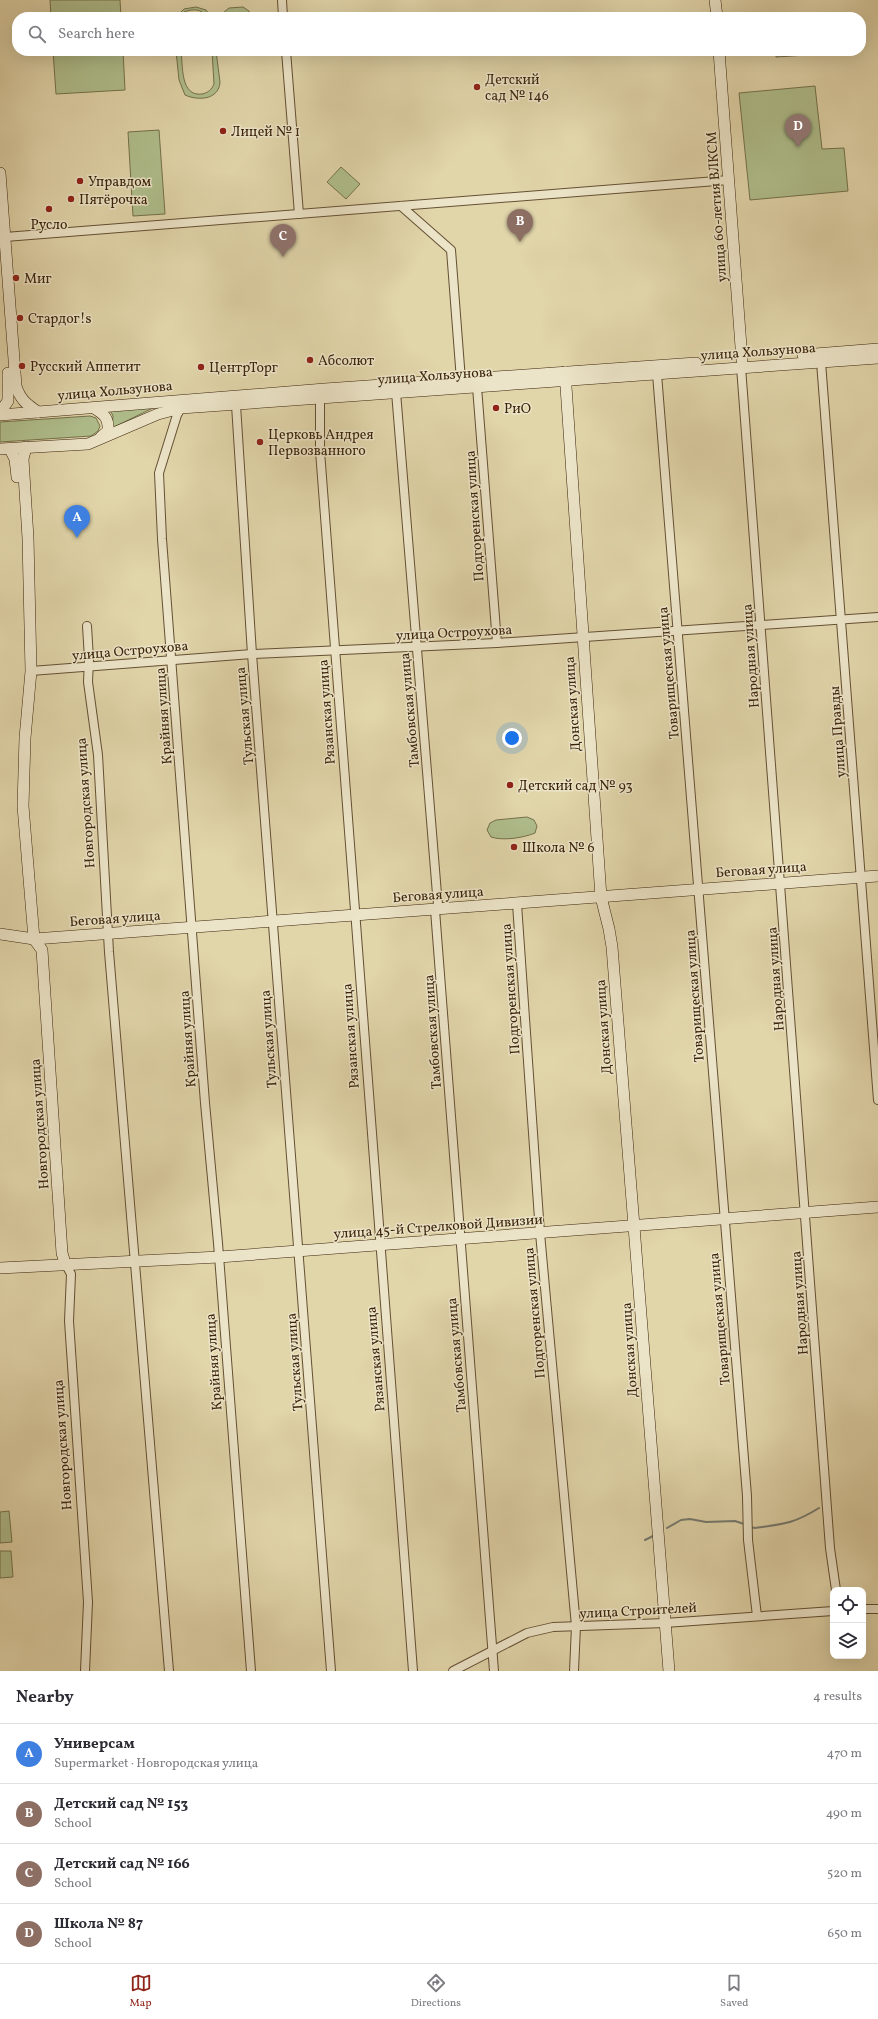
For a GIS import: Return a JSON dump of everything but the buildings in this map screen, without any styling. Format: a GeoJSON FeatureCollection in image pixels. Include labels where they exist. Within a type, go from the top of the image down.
{"type":"FeatureCollection","features":[{"type":"Feature","properties":{"kind":"street"},"geometry":{"type":"LineString","coordinates":[[282,0],[283,12]]}},
{"type":"Feature","properties":{"kind":"street"},"geometry":{"type":"LineString","coordinates":[[715,0],[716,12]]}},
{"type":"Feature","properties":{"kind":"street"},"geometry":{"type":"LineString","coordinates":[[286,56],[299,214]]}},
{"type":"Feature","properties":{"kind":"street","name":"улица 60-летия ВЛКСМ"},"geometry":{"type":"LineString","coordinates":[[719,56],[741,363]]}},
{"type":"Feature","properties":{"kind":"street"},"geometry":{"type":"LineString","coordinates":[[0,173],[16,386],[19,396],[25,404],[38,412]]}},
{"type":"Feature","properties":{"kind":"street"},"geometry":{"type":"LineString","coordinates":[[5,237],[729,180]]}},
{"type":"Feature","properties":{"kind":"street"},"geometry":{"type":"LineString","coordinates":[[401,206],[451,250],[461,380]]}},
{"type":"Feature","properties":{"kind":"street"},"geometry":{"type":"LineString","coordinates":[[0,267],[10,394],[8,401],[0,413]]}},
{"type":"Feature","properties":{"kind":"street","name":"улица Хользунова"},"geometry":{"type":"LineString","coordinates":[[5,449],[88,444],[158,414],[181,408],[477,387],[565,376],[741,363],[878,349]]}},
{"type":"Feature","properties":{"kind":"street","name":"улица Хользунова"},"geometry":{"type":"LineString","coordinates":[[0,413],[94,408],[188,399],[461,380],[657,374],[741,363],[821,362],[878,358]]}},
{"type":"Feature","properties":{"kind":"street","name":"улица Правды"},"geometry":{"type":"LineString","coordinates":[[821,362],[878,1100]]}},
{"type":"Feature","properties":{"kind":"street","name":"Народная улица"},"geometry":{"type":"LineString","coordinates":[[741,363],[830,1548],[836,1587]]}},
{"type":"Feature","properties":{"kind":"street","name":"Товарищеская улица"},"geometry":{"type":"LineString","coordinates":[[657,374],[746,1488],[748,1540],[757,1616]]}},
{"type":"Feature","properties":{"kind":"street","name":"Донская улица"},"geometry":{"type":"LineString","coordinates":[[565,376],[601,897],[612,947],[669,1671]]}},
{"type":"Feature","properties":{"kind":"street","name":"Подгоренская улица"},"geometry":{"type":"LineString","coordinates":[[477,387],[497,643]]}},
{"type":"Feature","properties":{"kind":"street","name":"Тамбовская улица"},"geometry":{"type":"LineString","coordinates":[[396,392],[438,904],[435,910],[494,1671]]}},
{"type":"Feature","properties":{"kind":"street","name":"Рязанская улица"},"geometry":{"type":"LineString","coordinates":[[320,398],[320,451],[379,1245],[413,1671]]}},
{"type":"Feature","properties":{"kind":"street","name":"Тульская улица"},"geometry":{"type":"LineString","coordinates":[[236,404],[252,654],[331,1671]]}},
{"type":"Feature","properties":{"kind":"street"},"geometry":{"type":"LineString","coordinates":[[94,408],[105,415],[108,422],[108,431],[99,439]]}},
{"type":"Feature","properties":{"kind":"street","name":"Крайняя улица"},"geometry":{"type":"LineString","coordinates":[[181,408],[176,415],[158,473],[205,1103],[219,1258],[251,1671]]}},
{"type":"Feature","properties":{"kind":"street","name":"Новгородская улица"},"geometry":{"type":"LineString","coordinates":[[26,448],[23,459],[32,671],[25,738],[23,799],[34,939],[42,950],[62,1253],[65,1264],[71,1274],[69,1316],[88,1602],[85,1671]]}},
{"type":"Feature","properties":{"kind":"street","name":"Новгородская улица"},"geometry":{"type":"LineString","coordinates":[[5,449],[15,459],[22,538],[29,575]]}},
{"type":"Feature","properties":{"kind":"street","name":"улица Остроухова"},"geometry":{"type":"LineString","coordinates":[[32,671],[252,654],[497,643],[878,617]]}},
{"type":"Feature","properties":{"kind":"street","name":"Новгородская улица"},"geometry":{"type":"LineString","coordinates":[[87,626],[89,667],[88,682],[98,755],[108,934],[169,1671]]}},
{"type":"Feature","properties":{"kind":"street","name":"Беговая улица"},"geometry":{"type":"LineString","coordinates":[[0,934],[34,939],[878,876]]}},
{"type":"Feature","properties":{"kind":"street","name":"Подгоренская улица"},"geometry":{"type":"LineString","coordinates":[[517,904],[540,1233],[576,1626],[574,1671]]}},
{"type":"Feature","properties":{"kind":"street","name":"улица 45-й Стрелковой Дивизии"},"geometry":{"type":"LineString","coordinates":[[0,1268],[219,1258],[878,1207]]}},
{"type":"Feature","properties":{"kind":"street"},"geometry":{"type":"LineString","coordinates":[[866,1609],[878,1609]]}},
{"type":"Feature","properties":{"kind":"street","name":"улица Строителей"},"geometry":{"type":"LineString","coordinates":[[453,1671],[527,1633],[553,1627],[666,1623],[830,1611]]}},
{"type":"Feature","properties":{"kind":"green space"},"geometry":{"type":"Polygon","coordinates":[[[50,0],[120,0],[121,12],[51,12],[50,0]]]}},
{"type":"Feature","properties":{"kind":"green space"},"geometry":{"type":"Polygon","coordinates":[[[196,7],[206,10],[207,12],[190,10],[181,12],[184,9],[196,7]]]}},
{"type":"Feature","properties":{"kind":"green space"},"geometry":{"type":"Polygon","coordinates":[[[243,7],[249,12],[224,12],[229,8],[243,7]]]}},
{"type":"Feature","properties":{"kind":"green space"},"geometry":{"type":"Polygon","coordinates":[[[53,56],[123,56],[125,90],[56,94],[53,56]]]}},
{"type":"Feature","properties":{"kind":"green space"},"geometry":{"type":"Polygon","coordinates":[[[177,56],[181,56],[184,79],[190,91],[195,94],[206,93],[214,84],[212,56],[217,56],[220,82],[219,88],[212,96],[207,98],[196,98],[185,95],[179,80],[177,56]]]}},
{"type":"Feature","properties":{"kind":"green space"},"geometry":{"type":"Polygon","coordinates":[[[815,86],[822,149],[844,148],[848,191],[750,200],[739,93],[815,86]]]}},
{"type":"Feature","properties":{"kind":"green space"},"geometry":{"type":"Polygon","coordinates":[[[159,130],[165,214],[133,216],[128,132],[159,130]]]}},
{"type":"Feature","properties":{"kind":"green space"},"geometry":{"type":"Polygon","coordinates":[[[341,167],[360,184],[346,199],[327,182],[341,167]]]}},
{"type":"Feature","properties":{"kind":"green space"},"geometry":{"type":"Polygon","coordinates":[[[153,408],[112,428],[113,416],[110,410],[153,408]]]}},
{"type":"Feature","properties":{"kind":"green space"},"geometry":{"type":"Polygon","coordinates":[[[90,416],[96,418],[100,426],[98,431],[91,436],[0,442],[0,422],[90,416]]]}},
{"type":"Feature","properties":{"kind":"green space"},"geometry":{"type":"Polygon","coordinates":[[[527,817],[534,820],[537,826],[535,833],[519,838],[501,839],[491,837],[487,830],[490,823],[496,820],[527,817]]]}},
{"type":"Feature","properties":{"kind":"green space"},"geometry":{"type":"Polygon","coordinates":[[[9,1511],[12,1542],[0,1543],[0,1512],[9,1511]]]}},
{"type":"Feature","properties":{"kind":"green space"},"geometry":{"type":"Polygon","coordinates":[[[0,1551],[11,1551],[13,1577],[0,1578],[0,1551]]]}},
{"type":"Feature","properties":{"kind":"waterway"},"geometry":{"type":"LineString","coordinates":[[750,1527],[755,1528],[788,1522],[802,1517],[819,1508]]}},
{"type":"Feature","properties":{"kind":"waterway"},"geometry":{"type":"LineString","coordinates":[[667,1528],[681,1520],[690,1519],[706,1522],[735,1521],[744,1524]]}},
{"type":"Feature","properties":{"kind":"waterway"},"geometry":{"type":"LineString","coordinates":[[645,1540],[653,1536]]}},
{"type":"Feature","properties":{"kind":"place","name":"Детский сад № 146"},"geometry":{"type":"Point","coordinates":[477,87]}},
{"type":"Feature","properties":{"kind":"place","name":"Лицей № 1"},"geometry":{"type":"Point","coordinates":[223,131]}},
{"type":"Feature","properties":{"kind":"place","name":"Школа № 87"},"geometry":{"type":"Point","coordinates":[798,147]}},
{"type":"Feature","properties":{"kind":"place","name":"Управдом"},"geometry":{"type":"Point","coordinates":[80,181]}},
{"type":"Feature","properties":{"kind":"place","name":"Пятёрочка"},"geometry":{"type":"Point","coordinates":[71,199]}},
{"type":"Feature","properties":{"kind":"place","name":"Русло"},"geometry":{"type":"Point","coordinates":[49,209]}},
{"type":"Feature","properties":{"kind":"place","name":"Детский сад № 153"},"geometry":{"type":"Point","coordinates":[520,242]}},
{"type":"Feature","properties":{"kind":"place","name":"Детский сад № 166"},"geometry":{"type":"Point","coordinates":[283,257]}},
{"type":"Feature","properties":{"kind":"place","name":"Миг"},"geometry":{"type":"Point","coordinates":[16,278]}},
{"type":"Feature","properties":{"kind":"place","name":"Стардог!s"},"geometry":{"type":"Point","coordinates":[20,318]}},
{"type":"Feature","properties":{"kind":"place","name":"Абсолют"},"geometry":{"type":"Point","coordinates":[310,360]}},
{"type":"Feature","properties":{"kind":"place","name":"Русский Аппетит"},"geometry":{"type":"Point","coordinates":[22,366]}},
{"type":"Feature","properties":{"kind":"place","name":"ЦентрТорг"},"geometry":{"type":"Point","coordinates":[201,367]}},
{"type":"Feature","properties":{"kind":"place","name":"РиО"},"geometry":{"type":"Point","coordinates":[496,408]}},
{"type":"Feature","properties":{"kind":"place","name":"Церковь Андрея Первозванного"},"geometry":{"type":"Point","coordinates":[260,442]}},
{"type":"Feature","properties":{"kind":"place","name":"Универсам"},"geometry":{"type":"Point","coordinates":[77,538]}},
{"type":"Feature","properties":{"kind":"place","name":"Детский сад № 93"},"geometry":{"type":"Point","coordinates":[510,785]}},
{"type":"Feature","properties":{"kind":"place","name":"Школа № 6"},"geometry":{"type":"Point","coordinates":[514,847]}}]}
